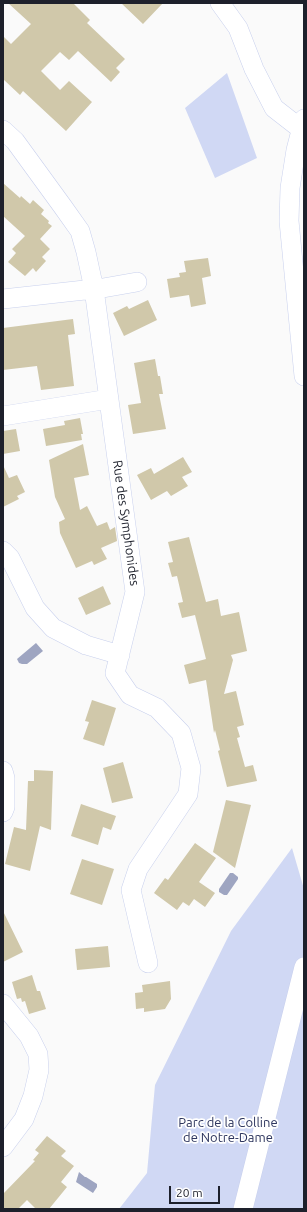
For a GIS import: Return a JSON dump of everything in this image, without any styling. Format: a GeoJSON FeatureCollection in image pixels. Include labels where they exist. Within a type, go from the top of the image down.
{"type":"FeatureCollection","features":[{"type":"Feature","properties":{"kind":"street"},"geometry":{"type":"LineString","coordinates":[[220,3],[238,28],[254,69],[274,108],[303,124],[296,150],[290,188],[289,221],[304,376]]}},
{"type":"Feature","properties":{"kind":"street","name":"Rue des Symphonides"},"geometry":{"type":"LineString","coordinates":[[3,130],[15,142],[80,232],[94,289],[135,592],[115,673],[130,695],[157,708],[181,733],[191,768],[188,794],[138,869],[131,890],[148,963]]}},
{"type":"Feature","properties":{"kind":"street"},"geometry":{"type":"LineString","coordinates":[[3,299],[94,289],[137,282]]}},
{"type":"Feature","properties":{"kind":"street"},"geometry":{"type":"LineString","coordinates":[[3,416],[110,399]]}},
{"type":"Feature","properties":{"kind":"street"},"geometry":{"type":"LineString","coordinates":[[3,551],[10,558],[35,608],[53,628],[86,645],[120,655]]}},
{"type":"Feature","properties":{"kind":"street"},"geometry":{"type":"LineString","coordinates":[[3,771],[5,778],[5,808],[3,812]]}},
{"type":"Feature","properties":{"kind":"street"},"geometry":{"type":"LineString","coordinates":[[243,1209],[304,967]]}},
{"type":"Feature","properties":{"kind":"street"},"geometry":{"type":"LineString","coordinates":[[3,1004],[29,1036],[38,1054],[40,1070],[33,1096],[24,1119],[3,1147]]}},
{"type":"Feature","properties":{"kind":"green space"},"geometry":{"type":"Polygon","coordinates":[[[227,73],[257,158],[215,178],[185,108],[227,73]]]}},
{"type":"Feature","properties":{"kind":"green space","name":"Parc de la Colline de Notre-Dame"},"geometry":{"type":"Polygon","coordinates":[[[292,848],[304,889],[304,1209],[119,1209],[147,1173],[155,1085],[231,931],[292,848]]]}},
{"type":"Feature","properties":{"kind":"shaded area"},"geometry":{"type":"Polygon","coordinates":[[[36,643],[43,651],[27,664],[19,663],[17,659],[36,643]]]}},
{"type":"Feature","properties":{"kind":"shaded area"},"geometry":{"type":"Polygon","coordinates":[[[230,873],[233,873],[238,877],[238,879],[227,895],[224,895],[219,892],[219,889],[230,873]]]}},
{"type":"Feature","properties":{"kind":"shaded area"},"geometry":{"type":"Polygon","coordinates":[[[79,1172],[97,1184],[97,1187],[93,1193],[76,1182],[79,1172]]]}},
{"type":"Feature","properties":{"kind":"building"},"geometry":{"type":"Polygon","coordinates":[[[8,3],[73,3],[90,20],[87,23],[125,59],[116,68],[120,72],[111,82],[78,51],[69,60],[60,52],[41,71],[60,90],[69,81],[92,102],[66,131],[23,91],[20,95],[3,79],[3,36],[11,44],[31,24],[8,3]]]}},
{"type":"Feature","properties":{"kind":"building"},"geometry":{"type":"Polygon","coordinates":[[[121,3],[163,3],[143,24],[121,3]]]}},
{"type":"Feature","properties":{"kind":"building"},"geometry":{"type":"Polygon","coordinates":[[[3,183],[20,198],[21,196],[30,204],[33,200],[44,210],[41,214],[52,226],[40,239],[50,249],[42,257],[46,261],[36,272],[33,268],[25,276],[8,262],[16,253],[12,249],[25,236],[3,216],[3,183]]]}},
{"type":"Feature","properties":{"kind":"building"},"geometry":{"type":"Polygon","coordinates":[[[208,258],[211,276],[202,278],[206,304],[191,307],[189,295],[170,298],[167,279],[180,277],[179,273],[186,272],[184,261],[208,258]]]}},
{"type":"Feature","properties":{"kind":"building"},"geometry":{"type":"Polygon","coordinates":[[[148,300],[157,320],[124,336],[113,313],[127,306],[129,309],[148,300]]]}},
{"type":"Feature","properties":{"kind":"building"},"geometry":{"type":"Polygon","coordinates":[[[73,319],[75,334],[68,335],[74,386],[41,390],[37,366],[3,370],[3,328],[73,319]]]}},
{"type":"Feature","properties":{"kind":"building"},"geometry":{"type":"Polygon","coordinates":[[[155,359],[163,394],[159,394],[166,429],[133,434],[128,405],[141,403],[134,363],[155,359]]]}},
{"type":"Feature","properties":{"kind":"building"},"geometry":{"type":"Polygon","coordinates":[[[80,418],[83,434],[81,434],[82,440],[46,446],[43,429],[65,425],[64,421],[80,418]]]}},
{"type":"Feature","properties":{"kind":"building"},"geometry":{"type":"Polygon","coordinates":[[[16,429],[20,451],[3,454],[3,431],[16,429]]]}},
{"type":"Feature","properties":{"kind":"building"},"geometry":{"type":"Polygon","coordinates":[[[83,444],[89,475],[74,478],[80,510],[87,506],[97,526],[107,522],[110,530],[115,527],[117,541],[101,548],[107,559],[94,565],[92,561],[76,568],[60,533],[59,522],[65,519],[55,497],[49,460],[83,444]]]}},
{"type":"Feature","properties":{"kind":"building"},"geometry":{"type":"Polygon","coordinates":[[[183,457],[192,472],[182,477],[188,486],[171,496],[167,491],[151,500],[137,475],[151,468],[154,474],[183,457]]]}},
{"type":"Feature","properties":{"kind":"building"},"geometry":{"type":"Polygon","coordinates":[[[3,465],[9,478],[17,475],[25,492],[17,496],[19,499],[3,507],[3,465]]]}},
{"type":"Feature","properties":{"kind":"building"},"geometry":{"type":"Polygon","coordinates":[[[189,537],[206,602],[218,599],[221,616],[239,612],[247,651],[231,655],[233,660],[224,694],[236,691],[244,725],[237,727],[240,737],[237,738],[245,767],[253,765],[257,781],[227,787],[218,751],[220,750],[215,730],[214,733],[206,680],[189,684],[184,665],[206,659],[195,615],[182,618],[178,603],[183,602],[177,576],[172,577],[168,563],[173,562],[168,542],[189,537]]]}},
{"type":"Feature","properties":{"kind":"building"},"geometry":{"type":"Polygon","coordinates":[[[103,586],[111,604],[86,615],[78,598],[103,586]]]}},
{"type":"Feature","properties":{"kind":"building"},"geometry":{"type":"Polygon","coordinates":[[[92,700],[116,708],[104,746],[83,739],[89,722],[85,721],[92,700]]]}},
{"type":"Feature","properties":{"kind":"building"},"geometry":{"type":"Polygon","coordinates":[[[123,762],[133,798],[112,803],[103,768],[123,762]]]}},
{"type":"Feature","properties":{"kind":"building"},"geometry":{"type":"Polygon","coordinates":[[[34,770],[53,771],[51,830],[40,826],[30,871],[5,864],[14,827],[26,830],[28,781],[34,781],[34,770]]]}},
{"type":"Feature","properties":{"kind":"building"},"geometry":{"type":"Polygon","coordinates":[[[226,800],[251,805],[235,868],[213,852],[226,800]]]}},
{"type":"Feature","properties":{"kind":"building"},"geometry":{"type":"Polygon","coordinates":[[[81,804],[116,816],[111,830],[103,827],[98,845],[71,836],[81,804]]]}},
{"type":"Feature","properties":{"kind":"building"},"geometry":{"type":"Polygon","coordinates":[[[195,843],[216,858],[199,882],[215,893],[205,907],[194,899],[189,906],[183,902],[177,910],[154,893],[165,878],[168,880],[195,843]]]}},
{"type":"Feature","properties":{"kind":"building"},"geometry":{"type":"Polygon","coordinates":[[[82,859],[114,869],[102,905],[70,894],[82,859]]]}},
{"type":"Feature","properties":{"kind":"building"},"geometry":{"type":"Polygon","coordinates":[[[3,911],[23,952],[3,962],[3,911]]]}},
{"type":"Feature","properties":{"kind":"building"},"geometry":{"type":"Polygon","coordinates":[[[108,946],[110,967],[77,970],[75,949],[108,946]]]}},
{"type":"Feature","properties":{"kind":"building"},"geometry":{"type":"Polygon","coordinates":[[[32,975],[37,991],[40,991],[46,1009],[29,1014],[25,1001],[22,1002],[21,998],[17,999],[12,982],[32,975]]]}},
{"type":"Feature","properties":{"kind":"building"},"geometry":{"type":"Polygon","coordinates":[[[170,981],[171,999],[165,1009],[144,1012],[144,1008],[136,1009],[135,993],[143,992],[142,985],[170,981]]]}},
{"type":"Feature","properties":{"kind":"building"},"geometry":{"type":"Polygon","coordinates":[[[47,1136],[66,1151],[61,1156],[74,1166],[61,1182],[67,1187],[49,1209],[36,1209],[27,1200],[18,1209],[3,1209],[3,1194],[35,1161],[33,1160],[39,1153],[35,1150],[47,1136]]]}}]}
